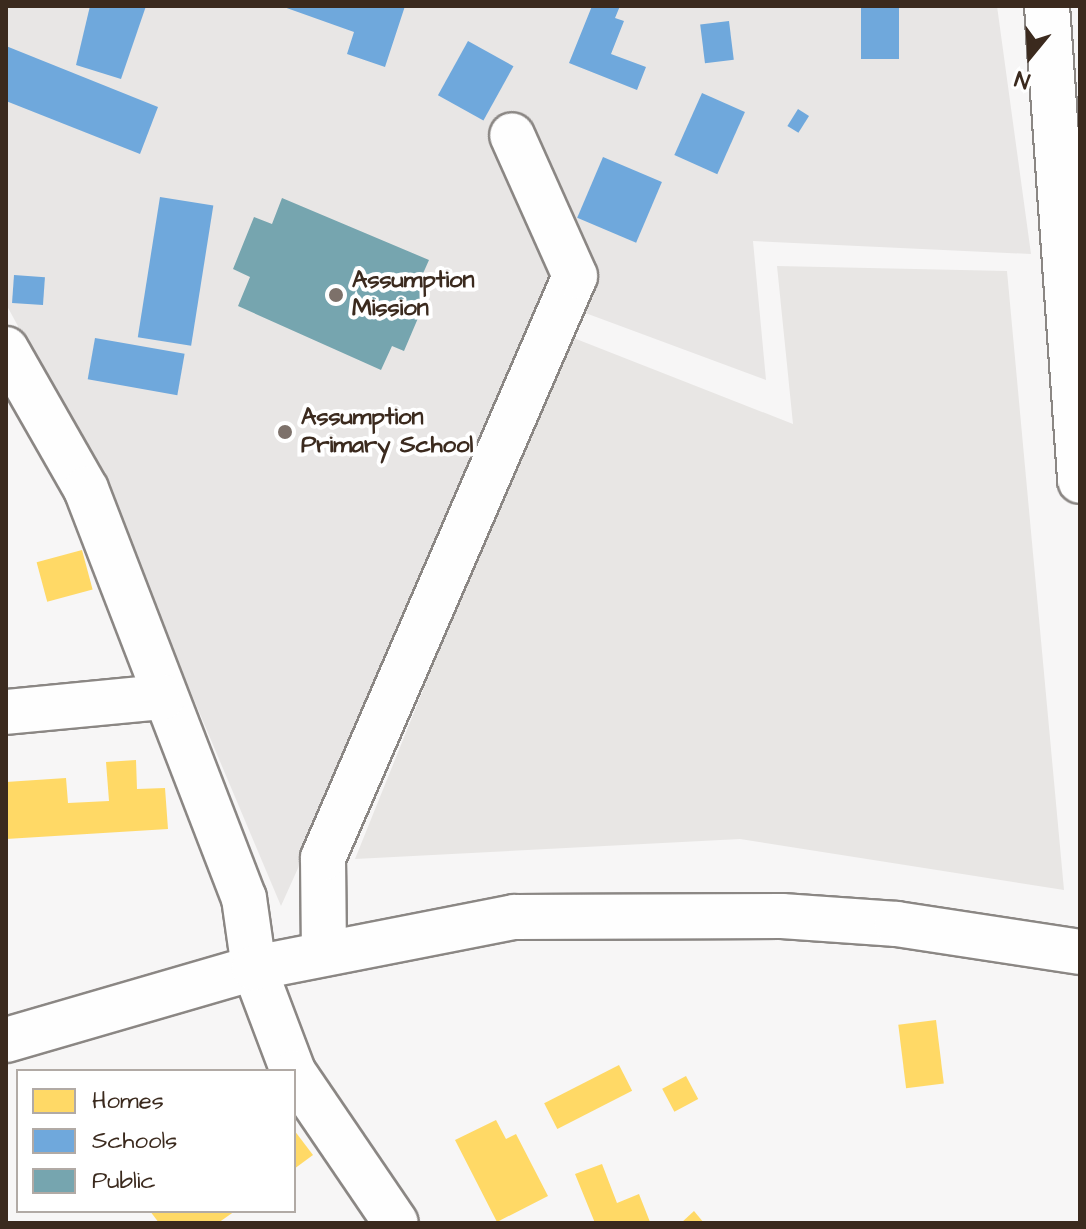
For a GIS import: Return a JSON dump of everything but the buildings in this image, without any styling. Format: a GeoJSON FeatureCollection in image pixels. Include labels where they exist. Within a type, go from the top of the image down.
{"type":"FeatureCollection","features":[{"type":"Feature","properties":{"kind":"street"},"geometry":{"type":"LineString","coordinates":[[1047,6],[1080,481]]}},
{"type":"Feature","properties":{"kind":"street"},"geometry":{"type":"LineString","coordinates":[[324,953],[323,858],[575,276],[512,135]]}},
{"type":"Feature","properties":{"kind":"street"},"geometry":{"type":"LineString","coordinates":[[6,349],[86,489],[163,697],[244,898],[254,968],[292,1069]]}},
{"type":"Feature","properties":{"kind":"street"},"geometry":{"type":"LineString","coordinates":[[6,712],[163,697]]}},
{"type":"Feature","properties":{"kind":"street"},"geometry":{"type":"LineString","coordinates":[[6,1040],[254,968],[514,917],[596,913],[897,924],[1080,952]]}},
{"type":"Feature","properties":{"kind":"street"},"geometry":{"type":"LineString","coordinates":[[296,1076],[396,1223]]}},
{"type":"Feature","properties":{"kind":"shaded area","name":"Assumption Primary School"},"geometry":{"type":"Polygon","coordinates":[[[6,6],[997,6],[1031,254],[753,241],[766,380],[553,301],[281,906],[103,484],[6,304],[6,6]]]}},
{"type":"Feature","properties":{"kind":"shaded area"},"geometry":{"type":"Polygon","coordinates":[[[777,266],[1007,271],[1064,890],[740,839],[355,859],[566,335],[793,424],[777,266]]]}},
{"type":"Feature","properties":{"kind":"place","name":"Assumption Mission"},"geometry":{"type":"Point","coordinates":[336,295]}},
{"type":"Feature","properties":{"kind":"place","name":"Assumption Primary School"},"geometry":{"type":"Point","coordinates":[285,432]}}]}
